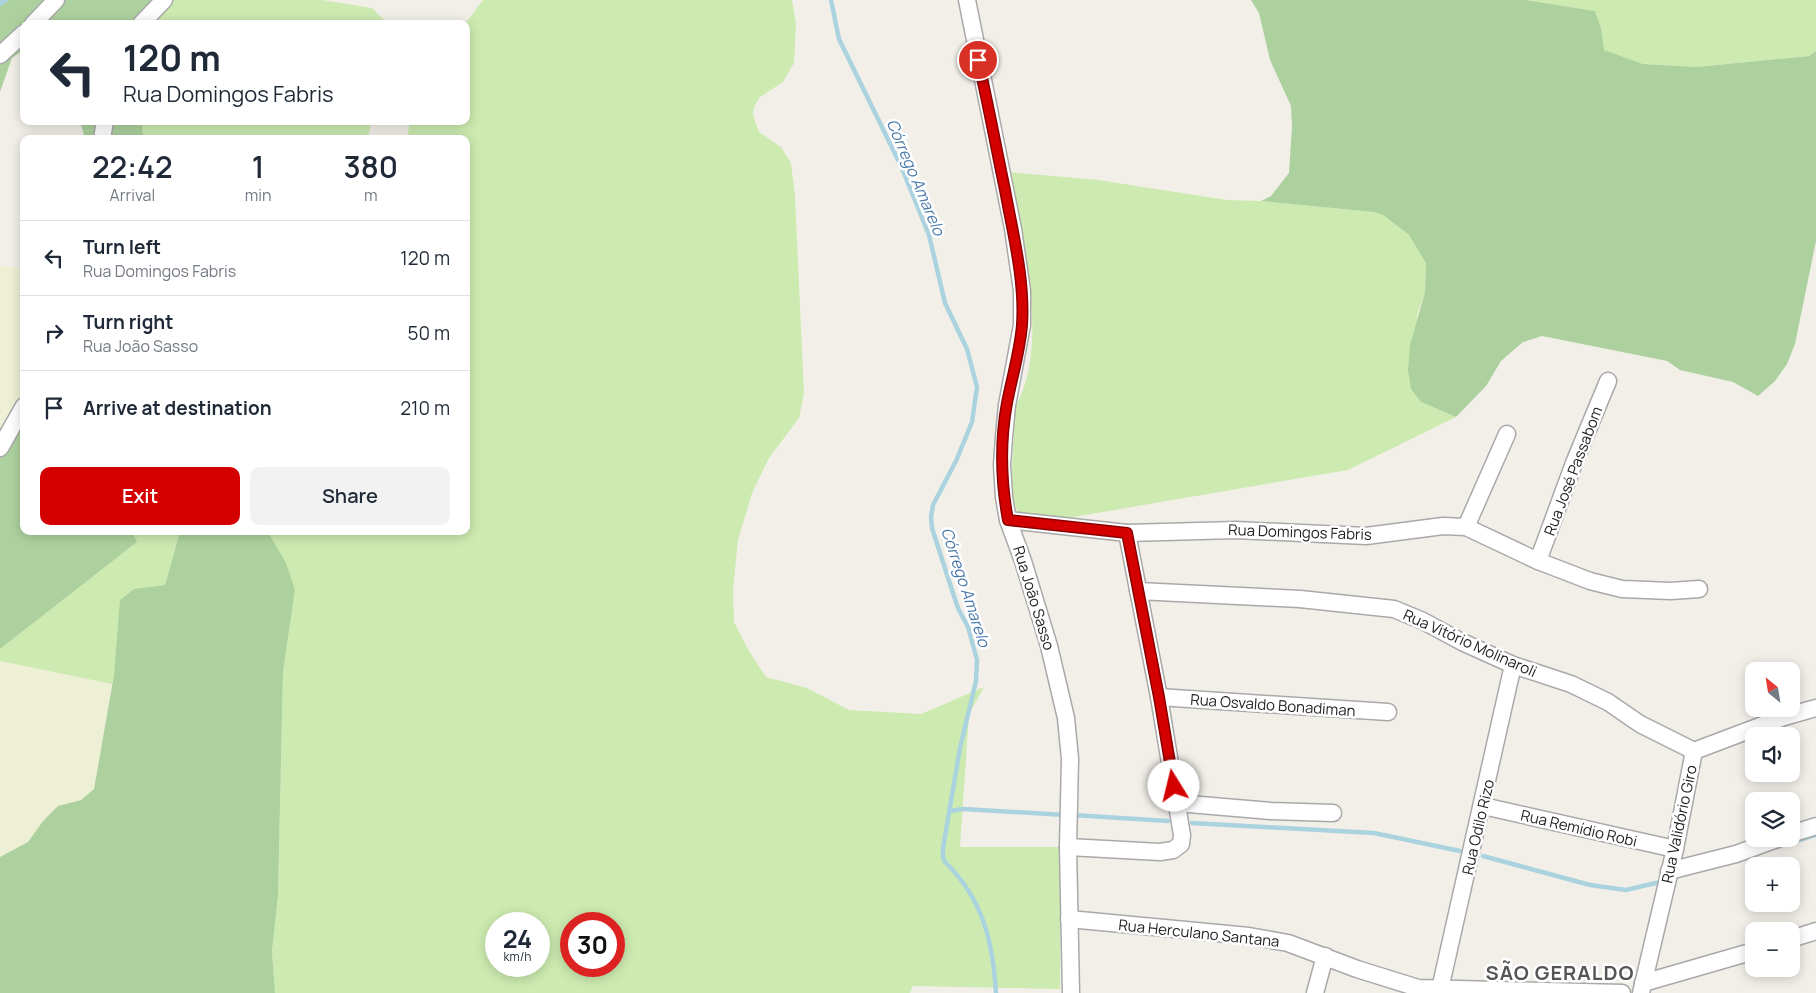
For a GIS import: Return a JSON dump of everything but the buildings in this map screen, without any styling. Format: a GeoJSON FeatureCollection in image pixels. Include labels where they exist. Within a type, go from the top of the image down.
{"type":"FeatureCollection","features":[{"type":"Feature","properties":{"kind":"street"},"geometry":{"type":"LineString","coordinates":[[37,20],[56,0]]}},
{"type":"Feature","properties":{"kind":"street"},"geometry":{"type":"LineString","coordinates":[[145,20],[164,0]]}},
{"type":"Feature","properties":{"kind":"street","name":"Rua João Sasso"},"geometry":{"type":"LineString","coordinates":[[967,0],[1012,229],[1022,291],[1022,325],[1007,405],[1004,437],[1004,497],[1008,520],[1041,618],[1061,691],[1066,718],[1070,759],[1068,825],[1070,993]]}},
{"type":"Feature","properties":{"kind":"street"},"geometry":{"type":"LineString","coordinates":[[0,55],[20,37]]}},
{"type":"Feature","properties":{"kind":"street","name":"Rua José Passabom"},"geometry":{"type":"LineString","coordinates":[[1538,561],[1574,463],[1608,381]]}},
{"type":"Feature","properties":{"kind":"street"},"geometry":{"type":"LineString","coordinates":[[0,448],[20,413]]}},
{"type":"Feature","properties":{"kind":"street"},"geometry":{"type":"LineString","coordinates":[[1466,527],[1507,434]]}},
{"type":"Feature","properties":{"kind":"street","name":"Rua Domingos Fabris"},"geometry":{"type":"LineString","coordinates":[[1008,520],[1127,533],[1236,530],[1366,536],[1443,526],[1466,527],[1538,561],[1590,581],[1622,589],[1671,591],[1699,589]]}},
{"type":"Feature","properties":{"kind":"street"},"geometry":{"type":"LineString","coordinates":[[1068,847],[1160,852],[1173,850],[1181,844],[1182,835],[1159,697],[1127,533]]}},
{"type":"Feature","properties":{"kind":"street","name":"Rua Vitório Molinaroli"},"geometry":{"type":"LineString","coordinates":[[1138,592],[1300,599],[1394,609],[1423,620],[1462,642],[1514,664],[1571,684],[1601,698],[1640,724],[1694,751]]}},
{"type":"Feature","properties":{"kind":"street","name":"Rua Odilo Rizo"},"geometry":{"type":"LineString","coordinates":[[1440,989],[1514,664]]}},
{"type":"Feature","properties":{"kind":"street","name":"Rua Osvaldo Bonadiman"},"geometry":{"type":"LineString","coordinates":[[1159,697],[1388,712]]}},
{"type":"Feature","properties":{"kind":"street","name":"Rua Validório Giro"},"geometry":{"type":"LineString","coordinates":[[1642,988],[1675,849],[1694,751],[1784,717],[1816,708]]}},
{"type":"Feature","properties":{"kind":"street"},"geometry":{"type":"LineString","coordinates":[[1177,804],[1271,811],[1333,813]]}},
{"type":"Feature","properties":{"kind":"street","name":"Rua Remídio Robi"},"geometry":{"type":"LineString","coordinates":[[1482,806],[1675,849]]}},
{"type":"Feature","properties":{"kind":"street"},"geometry":{"type":"LineString","coordinates":[[1800,831],[1816,826]]}},
{"type":"Feature","properties":{"kind":"street"},"geometry":{"type":"LineString","coordinates":[[1669,871],[1736,854],[1755,847]]}},
{"type":"Feature","properties":{"kind":"street","name":"Rua Herculano Santana"},"geometry":{"type":"LineString","coordinates":[[1069,919],[1249,936],[1288,943],[1418,988],[1622,993]]}},
{"type":"Feature","properties":{"kind":"street"},"geometry":{"type":"LineString","coordinates":[[1800,936],[1816,931]]}},
{"type":"Feature","properties":{"kind":"street"},"geometry":{"type":"LineString","coordinates":[[1642,988],[1745,954]]}},
{"type":"Feature","properties":{"kind":"street"},"geometry":{"type":"LineString","coordinates":[[1315,993],[1325,956]]}},
{"type":"Feature","properties":{"kind":"green space"},"geometry":{"type":"Polygon","coordinates":[[[0,0],[170,0],[158,20],[20,20],[20,53],[12,58],[0,92],[0,0]]]}},
{"type":"Feature","properties":{"kind":"green space"},"geometry":{"type":"Polygon","coordinates":[[[170,0],[322,0],[372,8],[384,20],[158,20],[170,0]]]}},
{"type":"Feature","properties":{"kind":"green space"},"geometry":{"type":"Polygon","coordinates":[[[483,0],[792,0],[796,23],[794,63],[783,82],[760,97],[754,107],[753,115],[759,132],[781,147],[791,163],[795,196],[804,393],[799,418],[769,458],[752,493],[738,540],[733,589],[734,622],[749,651],[766,677],[807,688],[849,710],[921,714],[984,687],[969,714],[960,847],[1060,847],[1060,989],[913,986],[910,993],[275,993],[272,951],[278,896],[283,672],[295,590],[269,535],[470,535],[470,135],[408,135],[409,125],[470,125],[470,20],[468,20],[483,0]]]}},
{"type":"Feature","properties":{"kind":"green space"},"geometry":{"type":"Polygon","coordinates":[[[1251,0],[1526,0],[1595,11],[1601,28],[1604,50],[1643,64],[1697,67],[1809,56],[1816,51],[1816,241],[1795,344],[1787,364],[1775,381],[1758,396],[1733,382],[1680,370],[1667,361],[1542,336],[1523,342],[1501,361],[1486,386],[1456,417],[1421,402],[1411,389],[1408,370],[1410,345],[1425,292],[1426,263],[1409,235],[1383,215],[1374,212],[1261,201],[1271,196],[1289,173],[1292,127],[1291,106],[1270,60],[1259,13],[1251,0]]]}},
{"type":"Feature","properties":{"kind":"green space"},"geometry":{"type":"Polygon","coordinates":[[[1526,0],[1816,0],[1816,51],[1809,56],[1697,67],[1643,64],[1603,50],[1601,28],[1595,11],[1526,0]]]}},
{"type":"Feature","properties":{"kind":"green space"},"geometry":{"type":"Polygon","coordinates":[[[81,125],[142,125],[143,135],[84,135],[81,125]]]}},
{"type":"Feature","properties":{"kind":"green space"},"geometry":{"type":"Polygon","coordinates":[[[142,125],[370,125],[369,135],[143,135],[142,125]]]}},
{"type":"Feature","properties":{"kind":"green space"},"geometry":{"type":"Polygon","coordinates":[[[1008,172],[1098,180],[1227,200],[1261,201],[1374,212],[1383,215],[1409,235],[1426,262],[1425,292],[1417,315],[1421,402],[1456,417],[1348,470],[1050,521],[1019,516],[1011,493],[1015,407],[1026,382],[1031,354],[1032,323],[1026,259],[1008,172]]]}},
{"type":"Feature","properties":{"kind":"green space"},"geometry":{"type":"Polygon","coordinates":[[[0,266],[20,268],[20,416],[0,439],[0,266]]]}},
{"type":"Feature","properties":{"kind":"green space"},"geometry":{"type":"Polygon","coordinates":[[[20,416],[20,535],[134,535],[137,542],[0,649],[0,439],[20,416]]]}},
{"type":"Feature","properties":{"kind":"green space"},"geometry":{"type":"Polygon","coordinates":[[[134,535],[179,535],[165,585],[151,587],[114,675],[112,684],[0,661],[0,649],[137,542],[134,535]]]}},
{"type":"Feature","properties":{"kind":"green space"},"geometry":{"type":"Polygon","coordinates":[[[179,535],[270,535],[286,563],[295,590],[283,672],[278,896],[272,951],[275,993],[0,993],[0,857],[28,842],[43,821],[58,806],[81,800],[94,789],[114,675],[120,600],[134,589],[165,585],[179,535]]]}},
{"type":"Feature","properties":{"kind":"green space"},"geometry":{"type":"Polygon","coordinates":[[[0,661],[112,684],[94,789],[81,800],[58,806],[43,821],[28,842],[0,857],[0,661]]]}},
{"type":"Feature","properties":{"kind":"waterway"},"geometry":{"type":"LineString","coordinates":[[0,4],[6,0]]}},
{"type":"Feature","properties":{"kind":"waterway","name":"Córrego Amarelo"},"geometry":{"type":"LineString","coordinates":[[831,0],[839,39],[901,166],[929,235],[945,303],[967,349],[977,387],[972,422],[956,461],[933,505],[931,517],[932,528],[950,584],[958,608],[968,627],[977,660],[976,681],[960,748],[943,857],[969,891],[984,922],[992,956],[996,993]]}},
{"type":"Feature","properties":{"kind":"waterway"},"geometry":{"type":"LineString","coordinates":[[950,811],[963,809],[1065,815]]}},
{"type":"Feature","properties":{"kind":"waterway"},"geometry":{"type":"LineString","coordinates":[[1073,815],[1168,821]]}},
{"type":"Feature","properties":{"kind":"waterway"},"geometry":{"type":"LineString","coordinates":[[1192,823],[1374,833],[1460,851]]}},
{"type":"Feature","properties":{"kind":"waterway"},"geometry":{"type":"LineString","coordinates":[[1800,840],[1816,835]]}},
{"type":"Feature","properties":{"kind":"waterway"},"geometry":{"type":"LineString","coordinates":[[1483,856],[1590,885],[1626,890],[1660,882]]}},
{"type":"Feature","properties":{"kind":"district","name":"SÃO GERALDO"},"geometry":{"type":"Point","coordinates":[1560,972]}},
{"type":"Feature","properties":{"kind":"route"},"geometry":{"type":"LineString","coordinates":[[978,60],[1012,229],[1022,291],[1022,325],[1007,405],[1002,465],[1008,520],[1127,533],[1159,697],[1174,786]]}}]}
